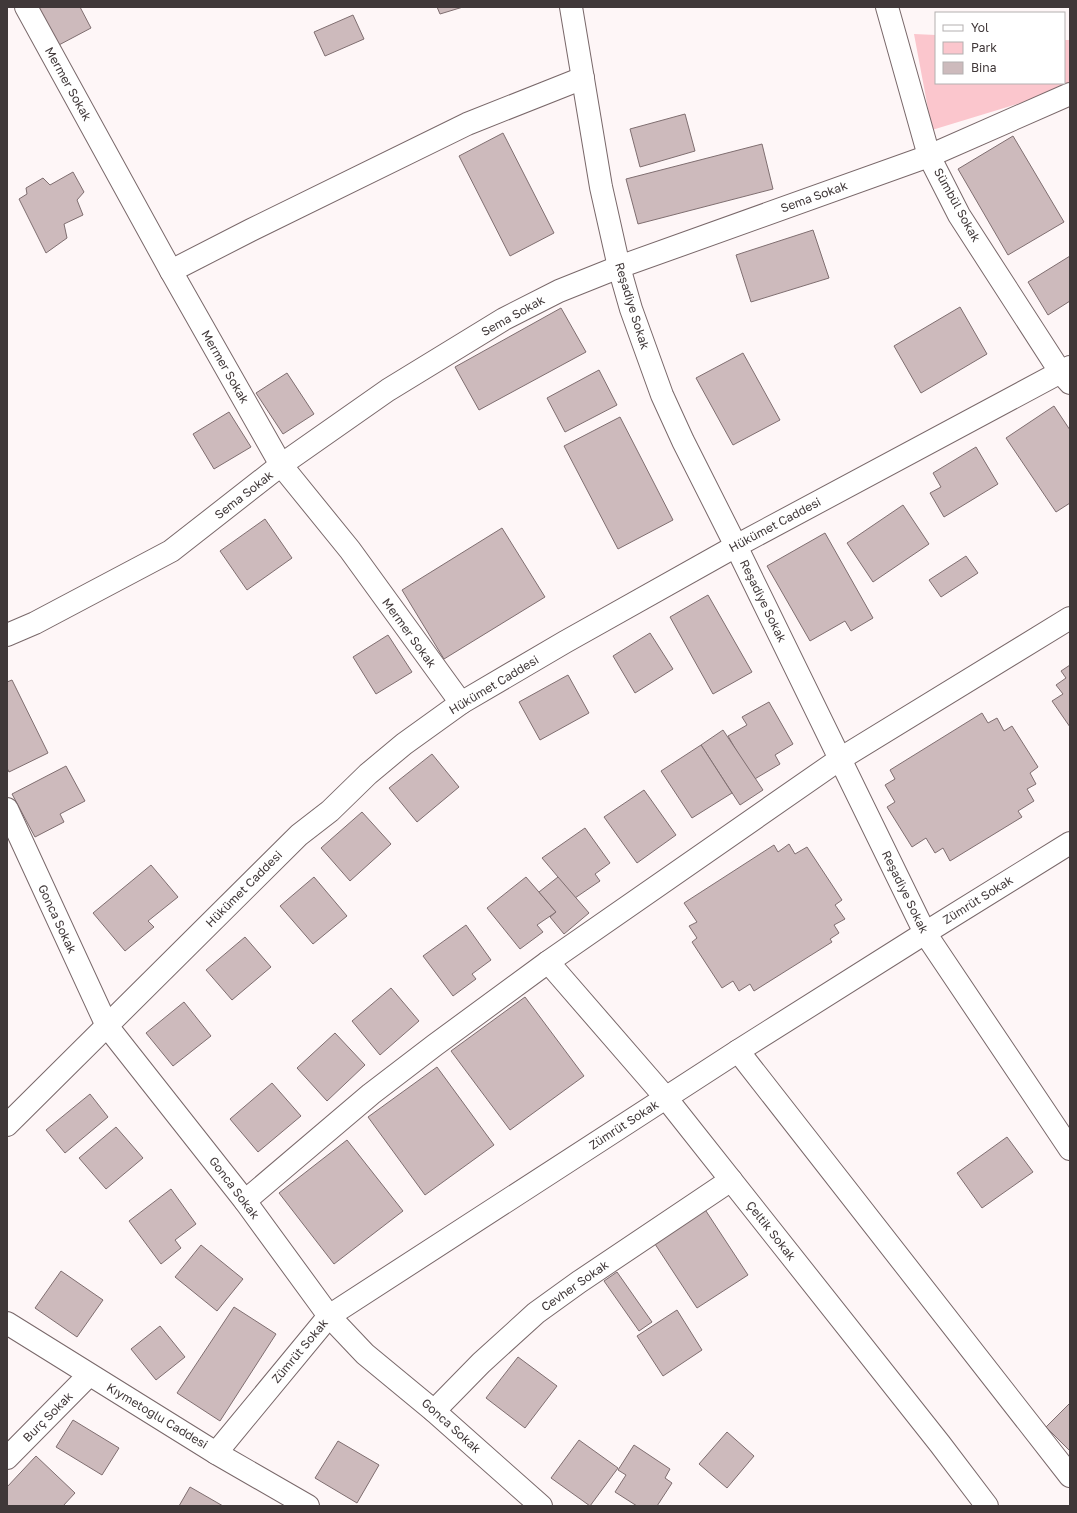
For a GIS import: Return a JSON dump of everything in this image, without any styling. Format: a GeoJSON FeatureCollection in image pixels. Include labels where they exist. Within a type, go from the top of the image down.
{"type":"FeatureCollection","features":[{"type":"Feature","properties":{"kind":"street","name":"Mermer Sokak"},"geometry":{"type":"LineString","coordinates":[[26,7],[170,272],[281,465],[350,550],[461,704]]}},
{"type":"Feature","properties":{"kind":"street","name":"Reşadiye Sokak"},"geometry":{"type":"LineString","coordinates":[[571,7],[601,187],[631,309],[662,395],[683,441],[736,546],[924,933],[1070,1149]]}},
{"type":"Feature","properties":{"kind":"street","name":"Sümbül Sokak"},"geometry":{"type":"LineString","coordinates":[[886,7],[929,156],[959,215],[1067,374]]}},
{"type":"Feature","properties":{"kind":"street"},"geometry":{"type":"LineString","coordinates":[[170,272],[251,230],[467,124],[583,78]]}},
{"type":"Feature","properties":{"kind":"street","name":"Sema Sokak"},"geometry":{"type":"LineString","coordinates":[[7,635],[42,619],[171,551],[281,465],[388,390],[504,319],[559,291],[620,267],[929,156],[1070,94]]}},
{"type":"Feature","properties":{"kind":"street","name":"Hükümet Caddesi"},"geometry":{"type":"LineString","coordinates":[[7,1125],[299,835],[330,811],[368,774],[404,744],[461,704],[565,642],[736,546],[1067,374]]}},
{"type":"Feature","properties":{"kind":"street"},"geometry":{"type":"LineString","coordinates":[[245,1201],[371,1094],[548,962],[840,759],[1070,618]]}},
{"type":"Feature","properties":{"kind":"street","name":"Gonca Sokak"},"geometry":{"type":"LineString","coordinates":[[7,809],[107,1026],[245,1201],[329,1316],[365,1354],[434,1410],[542,1506]]}},
{"type":"Feature","properties":{"kind":"street","name":"Zümrüt Sokak"},"geometry":{"type":"LineString","coordinates":[[216,1453],[329,1316],[738,1051],[924,933],[1070,843]]}},
{"type":"Feature","properties":{"kind":"street","name":"Çeltik Sokak"},"geometry":{"type":"LineString","coordinates":[[548,962],[666,1098],[940,1444],[987,1506]]}},
{"type":"Feature","properties":{"kind":"street"},"geometry":{"type":"LineString","coordinates":[[738,1051],[1070,1476]]}},
{"type":"Feature","properties":{"kind":"street","name":"Cevher Sokak"},"geometry":{"type":"LineString","coordinates":[[434,1410],[481,1363],[536,1313],[579,1282],[731,1180]]}},
{"type":"Feature","properties":{"kind":"street","name":"Kıymetoğlu Caddesi"},"geometry":{"type":"LineString","coordinates":[[7,1323],[216,1453],[308,1506]]}},
{"type":"Feature","properties":{"kind":"street","name":"Burç Sokak"},"geometry":{"type":"LineString","coordinates":[[7,1458],[89,1375]]}},
{"type":"Feature","properties":{"kind":"green space"},"geometry":{"type":"Polygon","coordinates":[[[914,34],[935,35],[935,84],[1065,84],[1065,40],[1070,40],[1070,88],[932,130],[914,34]]]}},
{"type":"Feature","properties":{"kind":"building"},"geometry":{"type":"Polygon","coordinates":[[[36,7],[80,7],[91,28],[57,46],[36,7]]]}},
{"type":"Feature","properties":{"kind":"building"},"geometry":{"type":"Polygon","coordinates":[[[437,7],[463,7],[440,14],[437,7]]]}},
{"type":"Feature","properties":{"kind":"building"},"geometry":{"type":"Polygon","coordinates":[[[353,15],[364,39],[325,56],[314,32],[353,15]]]}},
{"type":"Feature","properties":{"kind":"building"},"geometry":{"type":"Polygon","coordinates":[[[685,114],[695,151],[640,167],[630,129],[685,114]]]}},
{"type":"Feature","properties":{"kind":"building"},"geometry":{"type":"Polygon","coordinates":[[[503,133],[554,233],[510,256],[459,156],[503,133]]]}},
{"type":"Feature","properties":{"kind":"building"},"geometry":{"type":"Polygon","coordinates":[[[1013,136],[1064,222],[1008,255],[958,169],[1013,136]]]}},
{"type":"Feature","properties":{"kind":"building"},"geometry":{"type":"Polygon","coordinates":[[[762,144],[773,189],[638,224],[626,179],[762,144]]]}},
{"type":"Feature","properties":{"kind":"building"},"geometry":{"type":"Polygon","coordinates":[[[73,172],[84,192],[77,200],[83,215],[64,224],[67,238],[46,253],[19,199],[27,194],[26,188],[43,178],[50,185],[73,172]]]}},
{"type":"Feature","properties":{"kind":"building"},"geometry":{"type":"Polygon","coordinates":[[[813,230],[829,278],[751,302],[736,255],[813,230]]]}},
{"type":"Feature","properties":{"kind":"building"},"geometry":{"type":"Polygon","coordinates":[[[1070,256],[1070,301],[1048,315],[1028,282],[1070,256]]]}},
{"type":"Feature","properties":{"kind":"building"},"geometry":{"type":"Polygon","coordinates":[[[960,307],[987,354],[921,393],[894,346],[960,307]]]}},
{"type":"Feature","properties":{"kind":"building"},"geometry":{"type":"Polygon","coordinates":[[[561,308],[586,352],[479,410],[455,367],[561,308]]]}},
{"type":"Feature","properties":{"kind":"building"},"geometry":{"type":"Polygon","coordinates":[[[743,353],[780,420],[733,445],[696,378],[743,353]]]}},
{"type":"Feature","properties":{"kind":"building"},"geometry":{"type":"Polygon","coordinates":[[[599,370],[617,405],[565,432],[547,398],[599,370]]]}},
{"type":"Feature","properties":{"kind":"building"},"geometry":{"type":"Polygon","coordinates":[[[287,373],[314,414],[283,434],[256,393],[287,373]]]}},
{"type":"Feature","properties":{"kind":"building"},"geometry":{"type":"Polygon","coordinates":[[[1054,406],[1070,430],[1070,503],[1056,512],[1006,438],[1054,406]]]}},
{"type":"Feature","properties":{"kind":"building"},"geometry":{"type":"Polygon","coordinates":[[[229,412],[251,447],[214,469],[193,434],[229,412]]]}},
{"type":"Feature","properties":{"kind":"building"},"geometry":{"type":"Polygon","coordinates":[[[620,417],[673,520],[618,549],[564,446],[620,417]]]}},
{"type":"Feature","properties":{"kind":"building"},"geometry":{"type":"Polygon","coordinates":[[[976,447],[998,484],[944,517],[930,493],[941,487],[933,473],[976,447]]]}},
{"type":"Feature","properties":{"kind":"building"},"geometry":{"type":"Polygon","coordinates":[[[903,505],[929,544],[873,582],[847,543],[903,505]]]}},
{"type":"Feature","properties":{"kind":"building"},"geometry":{"type":"Polygon","coordinates":[[[265,519],[292,558],[247,590],[220,551],[265,519]]]}},
{"type":"Feature","properties":{"kind":"building"},"geometry":{"type":"Polygon","coordinates":[[[502,528],[545,597],[444,659],[402,590],[502,528]]]}},
{"type":"Feature","properties":{"kind":"building"},"geometry":{"type":"Polygon","coordinates":[[[825,533],[873,618],[851,631],[845,621],[810,641],[767,566],[825,533]]]}},
{"type":"Feature","properties":{"kind":"building"},"geometry":{"type":"Polygon","coordinates":[[[966,556],[978,573],[941,597],[929,580],[966,556]]]}},
{"type":"Feature","properties":{"kind":"building"},"geometry":{"type":"Polygon","coordinates":[[[708,595],[752,672],[713,694],[670,617],[708,595]]]}},
{"type":"Feature","properties":{"kind":"building"},"geometry":{"type":"Polygon","coordinates":[[[650,633],[673,669],[635,693],[613,656],[650,633]]]}},
{"type":"Feature","properties":{"kind":"building"},"geometry":{"type":"Polygon","coordinates":[[[388,635],[412,672],[376,694],[353,657],[388,635]]]}},
{"type":"Feature","properties":{"kind":"building"},"geometry":{"type":"Polygon","coordinates":[[[1070,665],[1070,727],[1052,701],[1063,694],[1056,685],[1066,678],[1061,671],[1070,665]]]}},
{"type":"Feature","properties":{"kind":"building"},"geometry":{"type":"Polygon","coordinates":[[[568,675],[589,713],[540,740],[519,702],[568,675]]]}},
{"type":"Feature","properties":{"kind":"building"},"geometry":{"type":"Polygon","coordinates":[[[12,680],[48,753],[9,772],[7,768],[7,682],[12,680]]]}},
{"type":"Feature","properties":{"kind":"building"},"geometry":{"type":"Polygon","coordinates":[[[769,702],[793,744],[775,755],[780,764],[753,780],[728,736],[747,725],[742,717],[769,702]]]}},
{"type":"Feature","properties":{"kind":"building"},"geometry":{"type":"Polygon","coordinates":[[[982,713],[988,723],[997,718],[1004,731],[1012,726],[1038,767],[1030,773],[1036,784],[1027,789],[1034,801],[1018,811],[1022,817],[950,861],[943,848],[935,853],[926,838],[912,847],[887,807],[895,802],[885,785],[895,779],[890,770],[982,713]]]}},
{"type":"Feature","properties":{"kind":"building"},"geometry":{"type":"Polygon","coordinates":[[[723,730],[763,790],[740,805],[701,745],[723,730]]]}},
{"type":"Feature","properties":{"kind":"building"},"geometry":{"type":"Polygon","coordinates":[[[701,745],[732,793],[692,818],[661,771],[701,745]]]}},
{"type":"Feature","properties":{"kind":"building"},"geometry":{"type":"Polygon","coordinates":[[[432,754],[459,787],[417,822],[389,788],[432,754]]]}},
{"type":"Feature","properties":{"kind":"building"},"geometry":{"type":"Polygon","coordinates":[[[66,766],[85,801],[60,814],[64,822],[35,837],[12,794],[66,766]]]}},
{"type":"Feature","properties":{"kind":"building"},"geometry":{"type":"Polygon","coordinates":[[[644,790],[676,835],[637,863],[604,817],[644,790]]]}},
{"type":"Feature","properties":{"kind":"building"},"geometry":{"type":"Polygon","coordinates":[[[362,812],[391,844],[350,881],[321,848],[362,812]]]}},
{"type":"Feature","properties":{"kind":"building"},"geometry":{"type":"Polygon","coordinates":[[[585,828],[610,863],[595,874],[600,881],[572,900],[558,877],[542,858],[585,828]]]}},
{"type":"Feature","properties":{"kind":"building"},"geometry":{"type":"Polygon","coordinates":[[[789,844],[795,854],[807,847],[842,900],[835,905],[845,919],[834,925],[839,933],[830,939],[832,942],[754,991],[750,984],[739,991],[733,981],[722,988],[692,942],[697,938],[689,926],[697,922],[684,903],[774,845],[778,852],[789,844]]]}},
{"type":"Feature","properties":{"kind":"building"},"geometry":{"type":"Polygon","coordinates":[[[151,865],[178,897],[148,921],[154,927],[125,951],[93,913],[151,865]]]}},
{"type":"Feature","properties":{"kind":"building"},"geometry":{"type":"Polygon","coordinates":[[[314,877],[347,916],[313,944],[280,906],[314,877]]]}},
{"type":"Feature","properties":{"kind":"building"},"geometry":{"type":"Polygon","coordinates":[[[526,877],[556,912],[537,925],[543,932],[520,949],[487,908],[526,877]]]}},
{"type":"Feature","properties":{"kind":"building"},"geometry":{"type":"Polygon","coordinates":[[[558,877],[589,913],[564,934],[550,917],[556,912],[539,892],[558,877]]]}},
{"type":"Feature","properties":{"kind":"building"},"geometry":{"type":"Polygon","coordinates":[[[466,925],[491,960],[472,974],[476,979],[453,996],[423,956],[466,925]]]}},
{"type":"Feature","properties":{"kind":"building"},"geometry":{"type":"Polygon","coordinates":[[[245,937],[271,967],[232,1000],[206,970],[245,937]]]}},
{"type":"Feature","properties":{"kind":"building"},"geometry":{"type":"Polygon","coordinates":[[[391,988],[419,1021],[380,1055],[352,1021],[391,988]]]}},
{"type":"Feature","properties":{"kind":"building"},"geometry":{"type":"Polygon","coordinates":[[[525,997],[584,1076],[510,1130],[451,1051],[525,997]]]}},
{"type":"Feature","properties":{"kind":"building"},"geometry":{"type":"Polygon","coordinates":[[[184,1002],[211,1036],[173,1066],[146,1033],[184,1002]]]}},
{"type":"Feature","properties":{"kind":"building"},"geometry":{"type":"Polygon","coordinates":[[[335,1033],[365,1065],[327,1101],[297,1068],[335,1033]]]}},
{"type":"Feature","properties":{"kind":"building"},"geometry":{"type":"Polygon","coordinates":[[[437,1067],[494,1145],[425,1195],[368,1117],[437,1067]]]}},
{"type":"Feature","properties":{"kind":"building"},"geometry":{"type":"Polygon","coordinates":[[[272,1083],[301,1116],[258,1152],[230,1119],[272,1083]]]}},
{"type":"Feature","properties":{"kind":"building"},"geometry":{"type":"Polygon","coordinates":[[[90,1094],[108,1117],[65,1153],[46,1130],[90,1094]]]}},
{"type":"Feature","properties":{"kind":"building"},"geometry":{"type":"Polygon","coordinates":[[[116,1127],[143,1158],[106,1189],[79,1158],[116,1127]]]}},
{"type":"Feature","properties":{"kind":"building"},"geometry":{"type":"Polygon","coordinates":[[[1007,1137],[1033,1172],[982,1208],[957,1173],[1007,1137]]]}},
{"type":"Feature","properties":{"kind":"building"},"geometry":{"type":"Polygon","coordinates":[[[347,1140],[403,1211],[334,1264],[279,1193],[347,1140]]]}},
{"type":"Feature","properties":{"kind":"building"},"geometry":{"type":"Polygon","coordinates":[[[171,1189],[196,1224],[175,1240],[181,1248],[161,1264],[129,1221],[171,1189]]]}},
{"type":"Feature","properties":{"kind":"building"},"geometry":{"type":"Polygon","coordinates":[[[704,1208],[748,1275],[697,1308],[653,1241],[704,1208]]]}},
{"type":"Feature","properties":{"kind":"building"},"geometry":{"type":"Polygon","coordinates":[[[201,1245],[243,1279],[217,1311],[175,1277],[201,1245]]]}},
{"type":"Feature","properties":{"kind":"building"},"geometry":{"type":"Polygon","coordinates":[[[61,1271],[103,1300],[77,1337],[35,1308],[61,1271]]]}},
{"type":"Feature","properties":{"kind":"building"},"geometry":{"type":"Polygon","coordinates":[[[617,1272],[652,1322],[639,1331],[604,1281],[617,1272]]]}},
{"type":"Feature","properties":{"kind":"building"},"geometry":{"type":"Polygon","coordinates":[[[234,1307],[276,1334],[220,1421],[177,1393],[234,1307]]]}},
{"type":"Feature","properties":{"kind":"building"},"geometry":{"type":"Polygon","coordinates":[[[677,1310],[702,1350],[663,1376],[637,1336],[677,1310]]]}},
{"type":"Feature","properties":{"kind":"building"},"geometry":{"type":"Polygon","coordinates":[[[160,1326],[185,1357],[156,1380],[131,1349],[160,1326]]]}},
{"type":"Feature","properties":{"kind":"building"},"geometry":{"type":"Polygon","coordinates":[[[518,1357],[557,1386],[525,1428],[486,1398],[518,1357]]]}},
{"type":"Feature","properties":{"kind":"building"},"geometry":{"type":"Polygon","coordinates":[[[1070,1403],[1070,1451],[1046,1427],[1070,1403]]]}},
{"type":"Feature","properties":{"kind":"building"},"geometry":{"type":"Polygon","coordinates":[[[73,1420],[119,1448],[102,1475],[56,1447],[73,1420]]]}},
{"type":"Feature","properties":{"kind":"building"},"geometry":{"type":"Polygon","coordinates":[[[727,1432],[754,1456],[727,1488],[699,1464],[727,1432]]]}},
{"type":"Feature","properties":{"kind":"building"},"geometry":{"type":"Polygon","coordinates":[[[579,1440],[618,1468],[590,1506],[551,1478],[579,1440]]]}},
{"type":"Feature","properties":{"kind":"building"},"geometry":{"type":"Polygon","coordinates":[[[338,1441],[379,1465],[357,1503],[315,1478],[338,1441]]]}},
{"type":"Feature","properties":{"kind":"building"},"geometry":{"type":"Polygon","coordinates":[[[634,1445],[670,1469],[665,1478],[672,1483],[657,1506],[637,1506],[615,1492],[626,1475],[618,1470],[634,1445]]]}},
{"type":"Feature","properties":{"kind":"building"},"geometry":{"type":"Polygon","coordinates":[[[36,1456],[75,1493],[63,1506],[7,1506],[7,1487],[36,1456]]]}},
{"type":"Feature","properties":{"kind":"building"},"geometry":{"type":"Polygon","coordinates":[[[190,1487],[223,1506],[179,1506],[190,1487]]]}}]}
